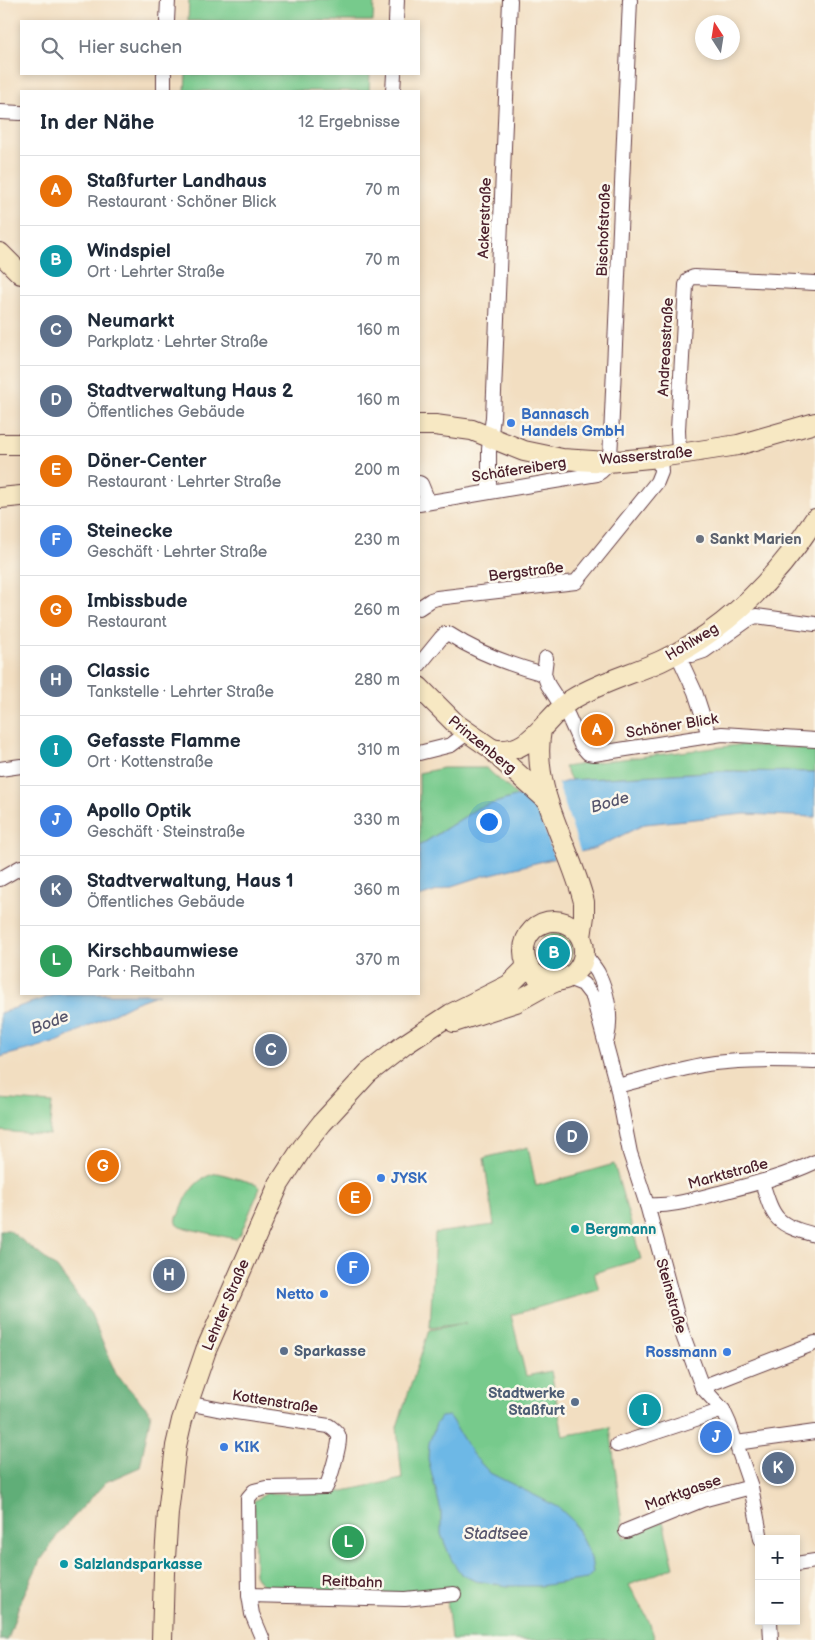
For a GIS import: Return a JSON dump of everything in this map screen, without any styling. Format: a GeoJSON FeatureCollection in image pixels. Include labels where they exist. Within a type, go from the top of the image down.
{"type":"FeatureCollection","features":[{"type":"Feature","properties":{"kind":"main road"},"geometry":{"type":"LineString","coordinates":[[0,253],[20,273]]}},
{"type":"Feature","properties":{"kind":"main road","name":"Wasserstraße"},"geometry":{"type":"LineString","coordinates":[[420,425],[472,430],[524,450],[562,459],[608,462],[669,456],[738,445],[815,423]]}},
{"type":"Feature","properties":{"kind":"main road"},"geometry":{"type":"LineString","coordinates":[[0,444],[20,444]]}},
{"type":"Feature","properties":{"kind":"main road"},"geometry":{"type":"LineString","coordinates":[[0,498],[20,496]]}},
{"type":"Feature","properties":{"kind":"main road","name":"Hohlweg"},"geometry":{"type":"LineString","coordinates":[[492,749],[502,751],[515,749],[541,730],[561,708],[586,692],[677,653],[714,630],[754,597],[792,553],[815,519]]}},
{"type":"Feature","properties":{"kind":"main road","name":"Prinzenberg"},"geometry":{"type":"LineString","coordinates":[[420,688],[442,712],[467,733],[492,749],[515,772],[534,777]]}},
{"type":"Feature","properties":{"kind":"main road"},"geometry":{"type":"LineString","coordinates":[[541,730],[539,754],[534,777],[547,800],[575,876],[584,902],[584,916],[582,945],[578,969],[562,980],[539,978],[529,969],[526,963],[525,941],[531,931],[545,922],[556,921],[571,926],[582,945]]}},
{"type":"Feature","properties":{"kind":"main road"},"geometry":{"type":"LineString","coordinates":[[556,921],[572,899],[575,876]]}},
{"type":"Feature","properties":{"kind":"main road","name":"Lehrter Straße"},"geometry":{"type":"LineString","coordinates":[[162,1640],[164,1573],[172,1479],[176,1446],[187,1402],[219,1320],[288,1168],[322,1123],[362,1080],[424,1031],[451,1014],[510,985],[524,969],[526,963]]}},
{"type":"Feature","properties":{"kind":"main road","name":"Lehrter Straße"},"geometry":{"type":"LineString","coordinates":[[424,1031],[483,1014],[516,1002],[541,988],[562,980]]}},
{"type":"Feature","properties":{"kind":"street"},"geometry":{"type":"LineString","coordinates":[[167,20],[168,0]]}},
{"type":"Feature","properties":{"kind":"street"},"geometry":{"type":"LineString","coordinates":[[396,20],[397,0]]}},
{"type":"Feature","properties":{"kind":"street","name":"Ackerstraße"},"geometry":{"type":"LineString","coordinates":[[489,491],[489,449],[510,0]]}},
{"type":"Feature","properties":{"kind":"street","name":"Bischofstraße"},"geometry":{"type":"LineString","coordinates":[[608,462],[611,437],[630,0]]}},
{"type":"Feature","properties":{"kind":"street"},"geometry":{"type":"LineString","coordinates":[[164,75],[164,90]]}},
{"type":"Feature","properties":{"kind":"street"},"geometry":{"type":"LineString","coordinates":[[393,90],[394,75]]}},
{"type":"Feature","properties":{"kind":"street"},"geometry":{"type":"LineString","coordinates":[[0,112],[20,113]]}},
{"type":"Feature","properties":{"kind":"street","name":"Andreasstraße"},"geometry":{"type":"LineString","coordinates":[[669,456],[678,430],[686,285],[689,279],[694,277],[815,283]]}},
{"type":"Feature","properties":{"kind":"street","name":"Bergstraße"},"geometry":{"type":"LineString","coordinates":[[420,607],[436,598],[576,582],[657,482],[669,456]]}},
{"type":"Feature","properties":{"kind":"street","name":"Schäfereiberg"},"geometry":{"type":"LineString","coordinates":[[423,502],[597,474],[604,470],[608,462]]}},
{"type":"Feature","properties":{"kind":"street"},"geometry":{"type":"LineString","coordinates":[[420,484],[423,502]]}},
{"type":"Feature","properties":{"kind":"street"},"geometry":{"type":"LineString","coordinates":[[677,653],[692,656],[704,651],[756,616],[815,624]]}},
{"type":"Feature","properties":{"kind":"street"},"geometry":{"type":"LineString","coordinates":[[420,664],[441,638],[445,634],[449,634],[484,654],[524,669],[544,674]]}},
{"type":"Feature","properties":{"kind":"street"},"geometry":{"type":"LineString","coordinates":[[677,653],[695,692],[709,735]]}},
{"type":"Feature","properties":{"kind":"street"},"geometry":{"type":"LineString","coordinates":[[546,658],[544,674],[561,708]]}},
{"type":"Feature","properties":{"kind":"street","name":"Schöner Blick"},"geometry":{"type":"LineString","coordinates":[[561,708],[570,721],[581,745],[588,753],[594,754],[709,735],[736,734],[815,740]]}},
{"type":"Feature","properties":{"kind":"street"},"geometry":{"type":"LineString","coordinates":[[420,753],[451,745],[467,733]]}},
{"type":"Feature","properties":{"kind":"street"},"geometry":{"type":"LineString","coordinates":[[0,769],[20,766]]}},
{"type":"Feature","properties":{"kind":"street"},"geometry":{"type":"LineString","coordinates":[[0,880],[20,868]]}},
{"type":"Feature","properties":{"kind":"street","name":"Steinstraße"},"geometry":{"type":"LineString","coordinates":[[582,945],[597,972],[607,996],[610,1027],[606,1042]]}},
{"type":"Feature","properties":{"kind":"street","name":"Steinstraße"},"geometry":{"type":"LineString","coordinates":[[562,980],[583,984],[590,991],[596,1004],[611,1070],[617,1086],[630,1153],[647,1205],[681,1330],[702,1387],[723,1410],[751,1487],[760,1535]]}},
{"type":"Feature","properties":{"kind":"street"},"geometry":{"type":"LineString","coordinates":[[617,1086],[694,1066],[715,1063],[750,1060],[815,1061]]}},
{"type":"Feature","properties":{"kind":"street","name":"Marktstraße"},"geometry":{"type":"LineString","coordinates":[[647,1205],[664,1206],[681,1203],[762,1182],[815,1162]]}},
{"type":"Feature","properties":{"kind":"street"},"geometry":{"type":"LineString","coordinates":[[762,1182],[771,1210],[781,1223],[815,1235]]}},
{"type":"Feature","properties":{"kind":"street"},"geometry":{"type":"LineString","coordinates":[[702,1387],[815,1343]]}},
{"type":"Feature","properties":{"kind":"street","name":"Kottenstraße"},"geometry":{"type":"LineString","coordinates":[[187,1402],[222,1410],[329,1426],[336,1430],[339,1438],[326,1487],[266,1488],[254,1490],[248,1498],[249,1595]]}},
{"type":"Feature","properties":{"kind":"street"},"geometry":{"type":"LineString","coordinates":[[617,1445],[723,1410]]}},
{"type":"Feature","properties":{"kind":"street"},"geometry":{"type":"LineString","coordinates":[[736,1444],[815,1432]]}},
{"type":"Feature","properties":{"kind":"street","name":"Marktgasse"},"geometry":{"type":"LineString","coordinates":[[626,1531],[702,1500],[751,1487]]}},
{"type":"Feature","properties":{"kind":"street"},"geometry":{"type":"LineString","coordinates":[[800,1564],[815,1562]]}},
{"type":"Feature","properties":{"kind":"street","name":"Reitbahn"},"geometry":{"type":"LineString","coordinates":[[249,1595],[404,1599],[454,1594]]}},
{"type":"Feature","properties":{"kind":"street"},"geometry":{"type":"LineString","coordinates":[[249,1595],[252,1614],[263,1640]]}},
{"type":"Feature","properties":{"kind":"street"},"geometry":{"type":"LineString","coordinates":[[770,1625],[771,1640]]}},
{"type":"Feature","properties":{"kind":"green space"},"geometry":{"type":"Polygon","coordinates":[[[189,0],[374,0],[373,20],[188,20],[189,0]]]}},
{"type":"Feature","properties":{"kind":"green space"},"geometry":{"type":"Polygon","coordinates":[[[186,75],[370,75],[369,90],[185,90],[186,75]]]}},
{"type":"Feature","properties":{"kind":"green space"},"geometry":{"type":"Polygon","coordinates":[[[738,745],[815,749],[815,772],[725,771],[571,780],[564,767],[598,762],[738,745]]]}},
{"type":"Feature","properties":{"kind":"green space"},"geometry":{"type":"Polygon","coordinates":[[[443,768],[486,768],[518,796],[478,808],[420,845],[420,773],[443,768]]]}},
{"type":"Feature","properties":{"kind":"green space"},"geometry":{"type":"Polygon","coordinates":[[[554,934],[561,935],[566,939],[570,944],[570,958],[566,963],[561,967],[554,968],[547,967],[542,963],[538,958],[537,951],[538,944],[542,939],[547,935],[554,934]]]}},
{"type":"Feature","properties":{"kind":"green space"},"geometry":{"type":"Polygon","coordinates":[[[0,1099],[52,1103],[49,1135],[0,1131],[0,1099]]]}},
{"type":"Feature","properties":{"kind":"green space"},"geometry":{"type":"Polygon","coordinates":[[[528,1147],[536,1186],[614,1164],[641,1259],[594,1273],[599,1290],[511,1315],[526,1376],[551,1371],[563,1436],[610,1427],[624,1539],[663,1521],[674,1567],[629,1585],[649,1621],[655,1640],[451,1640],[446,1589],[405,1594],[283,1591],[266,1587],[260,1583],[255,1574],[254,1501],[267,1493],[329,1494],[402,1479],[397,1427],[429,1330],[466,1323],[430,1328],[435,1233],[494,1225],[484,1158],[528,1147]]]}},
{"type":"Feature","properties":{"kind":"green space"},"geometry":{"type":"Polygon","coordinates":[[[218,1173],[257,1184],[260,1188],[240,1235],[236,1239],[180,1227],[176,1224],[184,1203],[196,1184],[202,1179],[218,1173]]]}},
{"type":"Feature","properties":{"kind":"green space"},"geometry":{"type":"Polygon","coordinates":[[[0,1230],[9,1230],[57,1268],[91,1314],[116,1374],[151,1413],[140,1467],[106,1482],[59,1533],[39,1563],[19,1605],[8,1640],[0,1640],[0,1230]]]}},
{"type":"Feature","properties":{"kind":"water","name":"Bode"},"geometry":{"type":"Polygon","coordinates":[[[725,771],[815,772],[815,817],[745,814],[645,824],[596,848],[483,876],[420,897],[420,845],[478,808],[571,780],[725,771]]]}},
{"type":"Feature","properties":{"kind":"water","name":"Bode"},"geometry":{"type":"Polygon","coordinates":[[[54,995],[156,995],[134,1003],[57,1042],[0,1057],[0,1013],[54,995]]]}},
{"type":"Feature","properties":{"kind":"water","name":"Stadtsee"},"geometry":{"type":"Polygon","coordinates":[[[449,1416],[473,1455],[490,1473],[558,1507],[573,1521],[591,1558],[593,1572],[587,1579],[540,1586],[508,1586],[475,1581],[461,1574],[451,1559],[441,1534],[441,1511],[428,1459],[429,1443],[436,1424],[441,1417],[449,1416]]]}},
{"type":"Feature","properties":{"kind":"pier"},"geometry":{"type":"Polygon","coordinates":[[[557,781],[581,854],[555,861],[541,818],[523,792],[557,781]]]}},
{"type":"Feature","properties":{"kind":"place","name":"Bannasch Handels GmbH"},"geometry":{"type":"Point","coordinates":[511,423]}},
{"type":"Feature","properties":{"kind":"place","name":"Sankt Marien"},"geometry":{"type":"Point","coordinates":[700,539]}},
{"type":"Feature","properties":{"kind":"place","name":"Staßfurter Landhaus"},"geometry":{"type":"Point","coordinates":[597,730]}},
{"type":"Feature","properties":{"kind":"place","name":"Windspiel"},"geometry":{"type":"Point","coordinates":[554,953]}},
{"type":"Feature","properties":{"kind":"place","name":"Neumarkt"},"geometry":{"type":"Point","coordinates":[271,1050]}},
{"type":"Feature","properties":{"kind":"place","name":"Stadtverwaltung Haus 2"},"geometry":{"type":"Point","coordinates":[572,1137]}},
{"type":"Feature","properties":{"kind":"place","name":"Imbissbude"},"geometry":{"type":"Point","coordinates":[103,1166]}},
{"type":"Feature","properties":{"kind":"place","name":"JYSK"},"geometry":{"type":"Point","coordinates":[381,1178]}},
{"type":"Feature","properties":{"kind":"place","name":"Döner-Center"},"geometry":{"type":"Point","coordinates":[355,1198]}},
{"type":"Feature","properties":{"kind":"place","name":"Bergmann"},"geometry":{"type":"Point","coordinates":[575,1229]}},
{"type":"Feature","properties":{"kind":"place","name":"Steinecke"},"geometry":{"type":"Point","coordinates":[353,1268]}},
{"type":"Feature","properties":{"kind":"place","name":"Classic"},"geometry":{"type":"Point","coordinates":[169,1275]}},
{"type":"Feature","properties":{"kind":"place","name":"Netto"},"geometry":{"type":"Point","coordinates":[324,1294]}},
{"type":"Feature","properties":{"kind":"place","name":"Sparkasse"},"geometry":{"type":"Point","coordinates":[284,1351]}},
{"type":"Feature","properties":{"kind":"place","name":"Rossmann"},"geometry":{"type":"Point","coordinates":[727,1352]}},
{"type":"Feature","properties":{"kind":"place","name":"Stadtwerke Staßfurt"},"geometry":{"type":"Point","coordinates":[575,1402]}},
{"type":"Feature","properties":{"kind":"place","name":"Gefasste Flamme"},"geometry":{"type":"Point","coordinates":[645,1410]}},
{"type":"Feature","properties":{"kind":"place","name":"Apollo Optik"},"geometry":{"type":"Point","coordinates":[716,1437]}},
{"type":"Feature","properties":{"kind":"place","name":"KIK"},"geometry":{"type":"Point","coordinates":[224,1447]}},
{"type":"Feature","properties":{"kind":"place","name":"Stadtverwaltung, Haus 1"},"geometry":{"type":"Point","coordinates":[778,1468]}},
{"type":"Feature","properties":{"kind":"place","name":"Kirschbaumwiese"},"geometry":{"type":"Point","coordinates":[348,1542]}},
{"type":"Feature","properties":{"kind":"place","name":"Salzlandsparkasse"},"geometry":{"type":"Point","coordinates":[64,1564]}}]}
